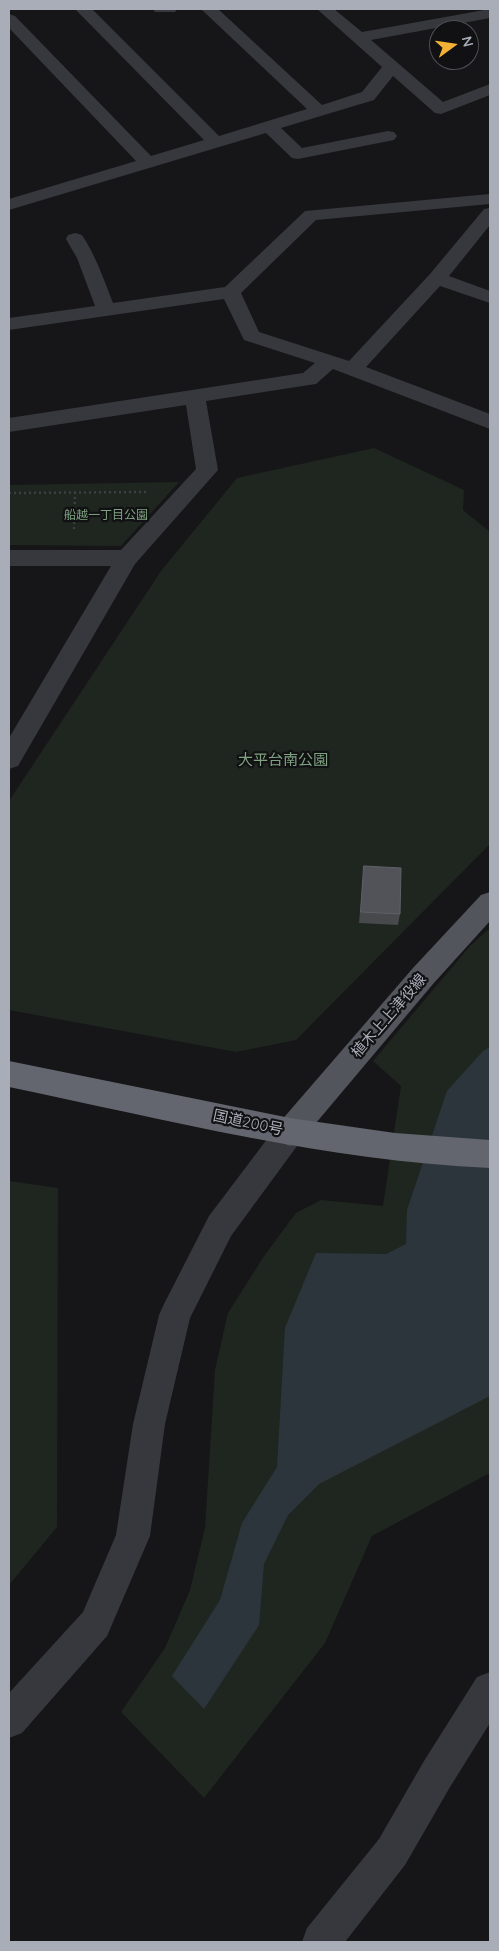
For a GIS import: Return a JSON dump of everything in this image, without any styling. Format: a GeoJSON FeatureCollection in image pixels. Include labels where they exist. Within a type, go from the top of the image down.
{"type":"FeatureCollection","features":[{"type":"Feature","properties":{"kind":"highway","name":"国道200号"},"geometry":{"type":"LineString","coordinates":[[9,1074],[290,1132],[396,1147],[490,1154]]}},
{"type":"Feature","properties":{"kind":"main road","name":"植木上上津役線"},"geometry":{"type":"LineString","coordinates":[[290,1132],[423,976],[490,903]]}},
{"type":"Feature","properties":{"kind":"street"},"geometry":{"type":"LineString","coordinates":[[18,9],[9,19],[147,162]]}},
{"type":"Feature","properties":{"kind":"street"},"geometry":{"type":"LineString","coordinates":[[82,9],[215,142]]}},
{"type":"Feature","properties":{"kind":"street"},"geometry":{"type":"LineString","coordinates":[[161,9],[169,9]]}},
{"type":"Feature","properties":{"kind":"street"},"geometry":{"type":"LineString","coordinates":[[209,9],[319,111]]}},
{"type":"Feature","properties":{"kind":"street"},"geometry":{"type":"LineString","coordinates":[[325,9],[441,109],[490,89]]}},
{"type":"Feature","properties":{"kind":"street"},"geometry":{"type":"LineString","coordinates":[[358,38],[490,13]]}},
{"type":"Feature","properties":{"kind":"street"},"geometry":{"type":"LineString","coordinates":[[12,200],[368,96],[391,67]]}},
{"type":"Feature","properties":{"kind":"street"},"geometry":{"type":"LineString","coordinates":[[269,126],[298,154],[388,136]]}},
{"type":"Feature","properties":{"kind":"street"},"geometry":{"type":"LineString","coordinates":[[9,324],[231,292],[311,215],[490,199]]}},
{"type":"Feature","properties":{"kind":"street"},"geometry":{"type":"LineString","coordinates":[[353,369],[437,278],[490,214]]}},
{"type":"Feature","properties":{"kind":"street"},"geometry":{"type":"LineString","coordinates":[[75,240],[86,258],[106,309]]}},
{"type":"Feature","properties":{"kind":"street"},"geometry":{"type":"LineString","coordinates":[[437,278],[490,297]]}},
{"type":"Feature","properties":{"kind":"street"},"geometry":{"type":"LineString","coordinates":[[231,292],[251,336],[328,363],[353,369],[490,422]]}},
{"type":"Feature","properties":{"kind":"street"},"geometry":{"type":"LineString","coordinates":[[9,425],[195,398],[309,379],[328,363]]}},
{"type":"Feature","properties":{"kind":"street"},"geometry":{"type":"LineString","coordinates":[[9,759],[127,558],[207,470],[195,398]]}},
{"type":"Feature","properties":{"kind":"street"},"geometry":{"type":"LineString","coordinates":[[9,558],[127,558]]}},
{"type":"Feature","properties":{"kind":"street"},"geometry":{"type":"LineString","coordinates":[[9,1720],[94,1624],[133,1536],[149,1424],[175,1315],[220,1226],[290,1132]]}},
{"type":"Feature","properties":{"kind":"street"},"geometry":{"type":"LineString","coordinates":[[321,1942],[392,1852],[437,1774],[490,1690]]}},
{"type":"Feature","properties":{"kind":"path"},"geometry":{"type":"LineString","coordinates":[[9,493],[189,491]]}},
{"type":"Feature","properties":{"kind":"path"},"geometry":{"type":"LineString","coordinates":[[74,533],[75,492]]}},
{"type":"Feature","properties":{"kind":"green space","name":"大平台南公園"},"geometry":{"type":"Polygon","coordinates":[[[374,448],[464,490],[463,510],[490,532],[489,845],[296,1040],[236,1052],[9,1010],[9,801],[161,571],[237,478],[374,448]]]}},
{"type":"Feature","properties":{"kind":"green space","name":"船越一丁目公園"},"geometry":{"type":"Polygon","coordinates":[[[179,482],[121,546],[9,545],[9,485],[179,482]]]}},
{"type":"Feature","properties":{"kind":"green space"},"geometry":{"type":"Polygon","coordinates":[[[490,928],[490,1473],[372,1536],[325,1643],[204,1798],[121,1712],[165,1648],[190,1590],[205,1528],[215,1370],[228,1313],[264,1256],[296,1213],[321,1200],[383,1206],[401,1086],[373,1061],[470,946],[490,928]]]}},
{"type":"Feature","properties":{"kind":"green space"},"geometry":{"type":"Polygon","coordinates":[[[9,1181],[58,1188],[57,1527],[9,1585],[9,1181]]]}},
{"type":"Feature","properties":{"kind":"shaded area"},"geometry":{"type":"Polygon","coordinates":[[[490,1047],[490,1396],[319,1484],[288,1515],[264,1564],[259,1625],[204,1709],[172,1676],[220,1600],[242,1523],[277,1467],[285,1328],[316,1253],[386,1254],[406,1244],[407,1210],[447,1091],[483,1051],[490,1047]]]}},
{"type":"Feature","properties":{"kind":"building"},"geometry":{"type":"Polygon","coordinates":[[[364,866],[401,868],[400,914],[361,912],[364,866]]]}}]}
